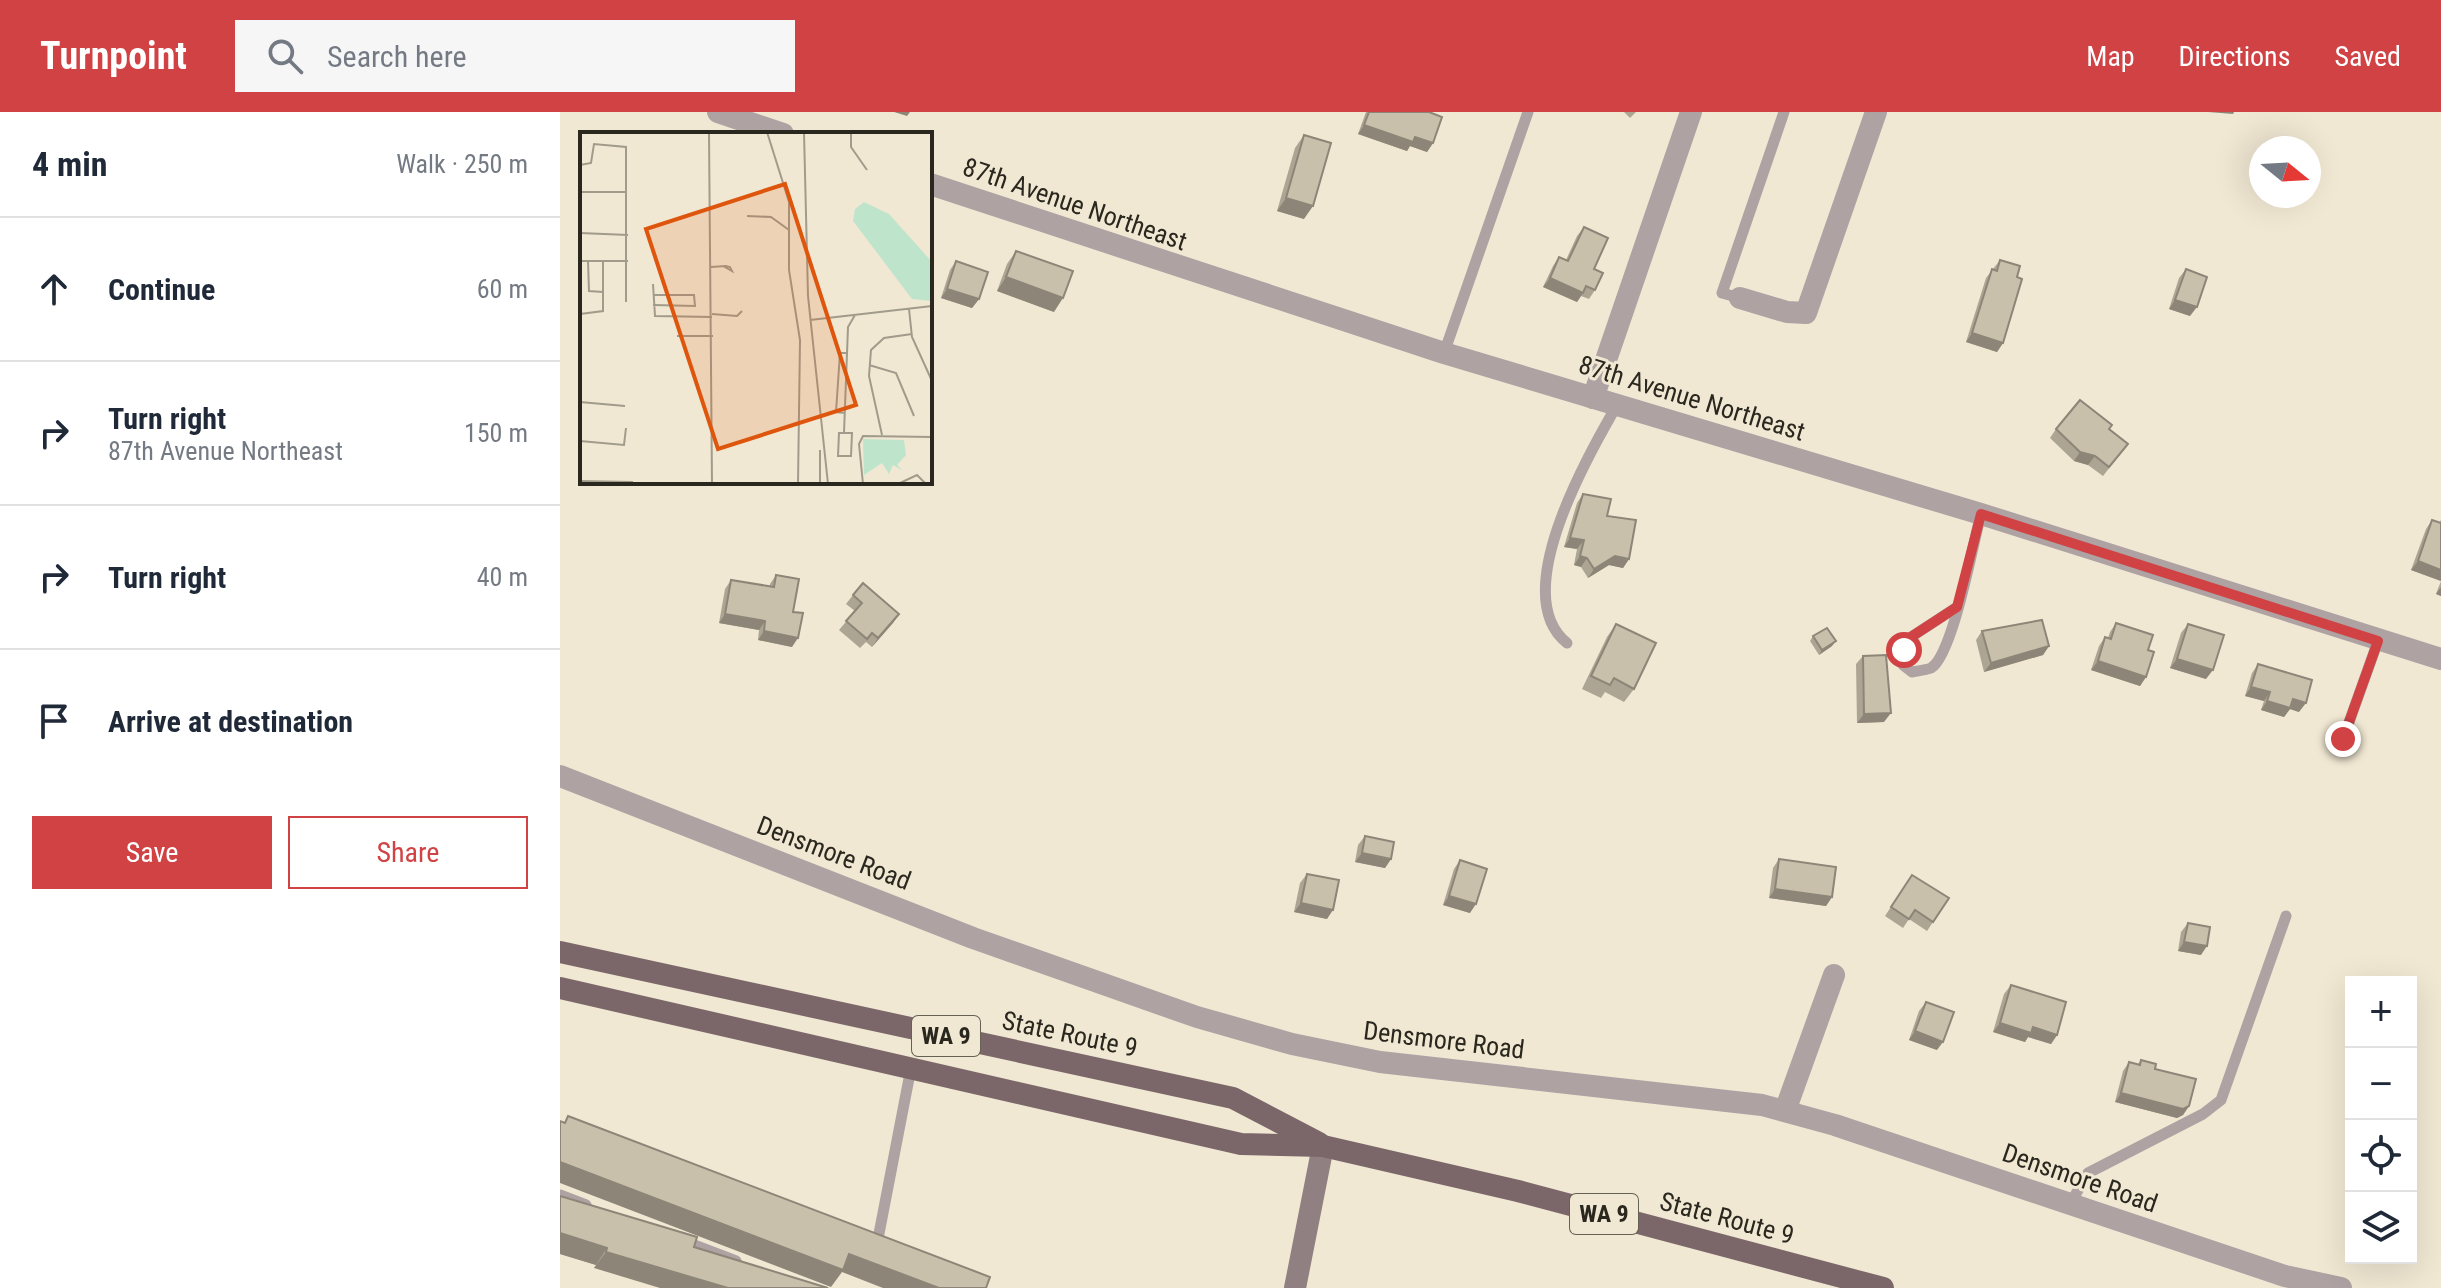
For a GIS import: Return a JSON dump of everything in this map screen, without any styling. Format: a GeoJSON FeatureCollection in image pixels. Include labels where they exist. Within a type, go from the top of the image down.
{"type":"FeatureCollection","features":[{"type":"Feature","properties":{"kind":"main road","name":"State Route 9"},"geometry":{"type":"LineString","coordinates":[[560,952],[1233,1098],[1323,1146]]}},
{"type":"Feature","properties":{"kind":"main road","name":"State Route 9"},"geometry":{"type":"LineString","coordinates":[[560,988],[1241,1144],[1323,1146],[1518,1191],[1883,1288]]}},
{"type":"Feature","properties":{"kind":"main road"},"geometry":{"type":"LineString","coordinates":[[1295,1288],[1323,1146]]}},
{"type":"Feature","properties":{"kind":"street"},"geometry":{"type":"LineString","coordinates":[[718,112],[777,132]]}},
{"type":"Feature","properties":{"kind":"street"},"geometry":{"type":"LineString","coordinates":[[1593,398],[1691,112]]}},
{"type":"Feature","properties":{"kind":"street"},"geometry":{"type":"LineString","coordinates":[[1740,298],[1787,312],[1806,313],[1876,112]]}},
{"type":"Feature","properties":{"kind":"street","name":"87th Avenue Northeast"},"geometry":{"type":"LineString","coordinates":[[932,185],[1444,353],[1981,514],[2441,659]]}},
{"type":"Feature","properties":{"kind":"street","name":"Densmore Road"},"geometry":{"type":"LineString","coordinates":[[560,776],[973,938],[1197,1017],[1292,1044],[1380,1062],[1746,1103],[1785,1111],[2285,1276],[2341,1288]]}},
{"type":"Feature","properties":{"kind":"street"},"geometry":{"type":"LineString","coordinates":[[1785,1111],[1834,975]]}},
{"type":"Feature","properties":{"kind":"lane"},"geometry":{"type":"LineString","coordinates":[[1444,353],[1528,112]]}},
{"type":"Feature","properties":{"kind":"lane"},"geometry":{"type":"LineString","coordinates":[[1740,298],[1722,293],[1784,112]]}},
{"type":"Feature","properties":{"kind":"lane"},"geometry":{"type":"LineString","coordinates":[[1567,643],[1550,621],[1545,606],[1544,590],[1549,562],[1582,469],[1617,405]]}},
{"type":"Feature","properties":{"kind":"lane"},"geometry":{"type":"LineString","coordinates":[[1957,607],[1911,637],[1903,665],[1912,672],[1931,668],[1940,657],[1951,634],[1981,514]]}},
{"type":"Feature","properties":{"kind":"lane"},"geometry":{"type":"LineString","coordinates":[[2343,739],[2378,641]]}},
{"type":"Feature","properties":{"kind":"lane"},"geometry":{"type":"LineString","coordinates":[[2070,1204],[2088,1173],[2203,1114],[2221,1100],[2286,916]]}},
{"type":"Feature","properties":{"kind":"lane"},"geometry":{"type":"LineString","coordinates":[[877,1244],[911,1068]]}},
{"type":"Feature","properties":{"kind":"lane"},"geometry":{"type":"LineString","coordinates":[[560,1195],[604,1211]]}},
{"type":"Feature","properties":{"kind":"lane"},"geometry":{"type":"LineString","coordinates":[[662,1233],[749,1266]]}},
{"type":"Feature","properties":{"kind":"lane"},"geometry":{"type":"LineString","coordinates":[[862,1238],[891,1250]]}},
{"type":"Feature","properties":{"kind":"building"},"geometry":{"type":"Polygon","coordinates":[[[1369,112],[1429,112],[1442,117],[1433,143],[1415,137],[1413,142],[1364,125],[1369,112]]]}},
{"type":"Feature","properties":{"kind":"building"},"geometry":{"type":"Polygon","coordinates":[[[1304,135],[1331,143],[1313,206],[1286,198],[1304,135]]]}},
{"type":"Feature","properties":{"kind":"building"},"geometry":{"type":"Polygon","coordinates":[[[1584,227],[1608,238],[1594,269],[1603,273],[1595,290],[1586,286],[1583,293],[1550,278],[1559,257],[1568,261],[1584,227]]]}},
{"type":"Feature","properties":{"kind":"building"},"geometry":{"type":"Polygon","coordinates":[[[1016,251],[1073,271],[1063,298],[1006,277],[1016,251]]]}},
{"type":"Feature","properties":{"kind":"building"},"geometry":{"type":"Polygon","coordinates":[[[2000,260],[2020,266],[2017,277],[2022,279],[2003,343],[1972,333],[1992,269],[1997,271],[2000,260]]]}},
{"type":"Feature","properties":{"kind":"building"},"geometry":{"type":"Polygon","coordinates":[[[956,261],[988,272],[979,299],[947,289],[956,261]]]}},
{"type":"Feature","properties":{"kind":"building"},"geometry":{"type":"Polygon","coordinates":[[[2186,269],[2207,277],[2197,307],[2175,300],[2186,269]]]}},
{"type":"Feature","properties":{"kind":"building"},"geometry":{"type":"Polygon","coordinates":[[[2080,400],[2112,425],[2109,429],[2128,444],[2109,467],[2095,456],[2080,452],[2056,429],[2080,400]]]}},
{"type":"Feature","properties":{"kind":"building"},"geometry":{"type":"Polygon","coordinates":[[[1583,494],[1611,499],[1607,516],[1636,520],[1629,559],[1615,556],[1594,569],[1587,558],[1580,556],[1584,540],[1570,538],[1583,494]]]}},
{"type":"Feature","properties":{"kind":"building"},"geometry":{"type":"Polygon","coordinates":[[[2432,520],[2441,523],[2441,570],[2418,561],[2432,520]]]}},
{"type":"Feature","properties":{"kind":"building"},"geometry":{"type":"Polygon","coordinates":[[[776,575],[799,579],[793,612],[803,613],[798,638],[764,631],[765,621],[725,614],[731,580],[774,587],[776,575]]]}},
{"type":"Feature","properties":{"kind":"building"},"geometry":{"type":"Polygon","coordinates":[[[863,583],[899,614],[878,638],[872,633],[867,639],[846,621],[862,603],[853,595],[863,583]]]}},
{"type":"Feature","properties":{"kind":"building"},"geometry":{"type":"Polygon","coordinates":[[[2042,620],[2049,646],[1991,663],[1982,631],[2042,620]]]}},
{"type":"Feature","properties":{"kind":"building"},"geometry":{"type":"Polygon","coordinates":[[[2116,623],[2153,635],[2148,650],[2154,652],[2146,677],[2098,661],[2105,637],[2111,639],[2116,623]]]}},
{"type":"Feature","properties":{"kind":"building"},"geometry":{"type":"Polygon","coordinates":[[[1616,624],[1656,643],[1634,689],[1614,678],[1610,685],[1591,676],[1616,624]]]}},
{"type":"Feature","properties":{"kind":"building"},"geometry":{"type":"Polygon","coordinates":[[[2188,624],[2224,635],[2213,670],[2177,659],[2188,624]]]}},
{"type":"Feature","properties":{"kind":"building"},"geometry":{"type":"Polygon","coordinates":[[[1827,628],[1836,641],[1822,650],[1813,636],[1827,628]]]}},
{"type":"Feature","properties":{"kind":"building"},"geometry":{"type":"Polygon","coordinates":[[[1886,655],[1891,713],[1864,714],[1863,656],[1886,655]]]}},
{"type":"Feature","properties":{"kind":"building"},"geometry":{"type":"Polygon","coordinates":[[[2258,664],[2312,680],[2306,703],[2293,699],[2290,708],[2267,701],[2270,692],[2251,687],[2258,664]]]}},
{"type":"Feature","properties":{"kind":"building"},"geometry":{"type":"Polygon","coordinates":[[[1365,836],[1394,842],[1391,859],[1362,853],[1365,836]]]}},
{"type":"Feature","properties":{"kind":"building"},"geometry":{"type":"Polygon","coordinates":[[[1779,859],[1836,867],[1832,897],[1775,889],[1779,859]]]}},
{"type":"Feature","properties":{"kind":"building"},"geometry":{"type":"Polygon","coordinates":[[[1460,860],[1487,869],[1476,904],[1449,896],[1460,860]]]}},
{"type":"Feature","properties":{"kind":"building"},"geometry":{"type":"Polygon","coordinates":[[[1307,874],[1339,880],[1333,910],[1301,903],[1307,874]]]}},
{"type":"Feature","properties":{"kind":"building"},"geometry":{"type":"Polygon","coordinates":[[[1912,875],[1949,898],[1933,922],[1915,910],[1909,919],[1891,907],[1912,875]]]}},
{"type":"Feature","properties":{"kind":"building"},"geometry":{"type":"Polygon","coordinates":[[[2188,923],[2210,927],[2207,946],[2184,942],[2188,923]]]}},
{"type":"Feature","properties":{"kind":"building"},"geometry":{"type":"Polygon","coordinates":[[[2011,985],[2066,1002],[2057,1035],[2033,1027],[2031,1033],[2000,1023],[2011,985]]]}},
{"type":"Feature","properties":{"kind":"building"},"geometry":{"type":"Polygon","coordinates":[[[1926,1002],[1954,1012],[1943,1042],[1915,1031],[1926,1002]]]}},
{"type":"Feature","properties":{"kind":"building"},"geometry":{"type":"Polygon","coordinates":[[[2141,1060],[2156,1064],[2155,1069],[2196,1079],[2189,1106],[2183,1109],[2121,1093],[2129,1062],[2140,1065],[2141,1060]]]}},
{"type":"Feature","properties":{"kind":"building"},"geometry":{"type":"Polygon","coordinates":[[[568,1116],[990,1277],[986,1288],[939,1288],[849,1254],[843,1270],[560,1162],[560,1121],[565,1123],[568,1116]]]}},
{"type":"Feature","properties":{"kind":"building"},"geometry":{"type":"Polygon","coordinates":[[[560,1196],[697,1237],[694,1247],[828,1288],[728,1288],[606,1252],[607,1248],[560,1233],[560,1196]]]}},
{"type":"Feature","properties":{"kind":"route"},"geometry":{"type":"LineString","coordinates":[[1904,650],[1911,637],[1957,607],[1981,514],[2378,641],[2343,739]]}}]}
